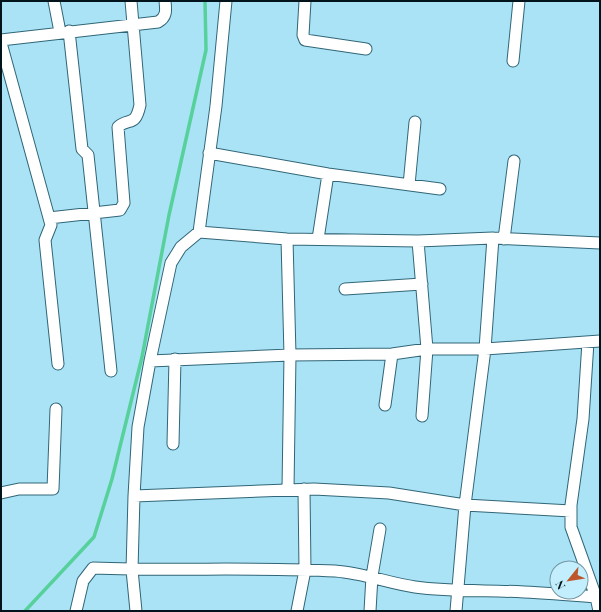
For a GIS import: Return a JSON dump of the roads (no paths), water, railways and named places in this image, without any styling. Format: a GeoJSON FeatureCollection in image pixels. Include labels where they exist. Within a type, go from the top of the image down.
{"type":"FeatureCollection","features":[{"type":"Feature","properties":{"kind":"street"},"geometry":{"type":"LineString","coordinates":[[54,1],[65,31],[82,149],[88,155],[96,213],[111,371]]}},
{"type":"Feature","properties":{"kind":"street"},"geometry":{"type":"LineString","coordinates":[[49,218],[120,210],[124,204],[118,127],[134,119],[138,114],[140,105],[131,1]]}},
{"type":"Feature","properties":{"kind":"street"},"geometry":{"type":"LineString","coordinates":[[1,40],[162,20],[166,13],[164,1]]}},
{"type":"Feature","properties":{"kind":"street"},"geometry":{"type":"LineString","coordinates":[[136,611],[132,570],[138,427],[150,361],[171,263],[182,247],[199,232],[216,106],[226,1]]}},
{"type":"Feature","properties":{"kind":"street"},"geometry":{"type":"LineString","coordinates":[[304,1],[303,35],[306,40],[366,49]]}},
{"type":"Feature","properties":{"kind":"street"},"geometry":{"type":"LineString","coordinates":[[514,61],[519,1]]}},
{"type":"Feature","properties":{"kind":"street"},"geometry":{"type":"LineString","coordinates":[[1,43],[51,225],[45,240],[58,364]]}},
{"type":"Feature","properties":{"kind":"street"},"geometry":{"type":"LineString","coordinates":[[408,185],[415,122]]}},
{"type":"Feature","properties":{"kind":"street"},"geometry":{"type":"LineString","coordinates":[[209,152],[328,174],[440,189]]}},
{"type":"Feature","properties":{"kind":"street"},"geometry":{"type":"LineString","coordinates":[[456,611],[465,505],[499,239],[514,161]]}},
{"type":"Feature","properties":{"kind":"street"},"geometry":{"type":"LineString","coordinates":[[318,239],[328,174]]}},
{"type":"Feature","properties":{"kind":"street"},"geometry":{"type":"LineString","coordinates":[[199,232],[287,239],[418,241],[499,239],[600,243]]}},
{"type":"Feature","properties":{"kind":"street"},"geometry":{"type":"LineString","coordinates":[[287,239],[290,355],[288,489]]}},
{"type":"Feature","properties":{"kind":"street"},"geometry":{"type":"LineString","coordinates":[[418,241],[427,350],[422,416]]}},
{"type":"Feature","properties":{"kind":"street"},"geometry":{"type":"LineString","coordinates":[[345,290],[422,284]]}},
{"type":"Feature","properties":{"kind":"street"},"geometry":{"type":"LineString","coordinates":[[150,361],[290,355],[392,354],[427,350],[485,349],[600,341]]}},
{"type":"Feature","properties":{"kind":"street"},"geometry":{"type":"LineString","coordinates":[[588,342],[583,419],[571,511],[571,527],[596,597],[599,611]]}},
{"type":"Feature","properties":{"kind":"street"},"geometry":{"type":"LineString","coordinates":[[384,406],[392,354]]}},
{"type":"Feature","properties":{"kind":"street"},"geometry":{"type":"LineString","coordinates":[[173,444],[175,359]]}},
{"type":"Feature","properties":{"kind":"street"},"geometry":{"type":"LineString","coordinates":[[1,493],[18,489],[53,489],[56,409]]}},
{"type":"Feature","properties":{"kind":"street"},"geometry":{"type":"LineString","coordinates":[[134,496],[304,489],[389,493],[465,505],[571,511]]}},
{"type":"Feature","properties":{"kind":"street"},"geometry":{"type":"LineString","coordinates":[[297,611],[305,570],[304,489]]}},
{"type":"Feature","properties":{"kind":"street"},"geometry":{"type":"LineString","coordinates":[[370,611],[372,576],[380,529]]}},
{"type":"Feature","properties":{"kind":"street"},"geometry":{"type":"LineString","coordinates":[[76,611],[83,581],[93,568],[132,570],[225,568],[305,570],[372,576],[414,586],[457,591],[524,592],[596,597]]}},
{"type":"Feature","properties":{"kind":"waterway"},"geometry":{"type":"LineString","coordinates":[[25,611],[94,537],[112,479],[142,357],[169,215],[206,50],[205,1]]}}]}
